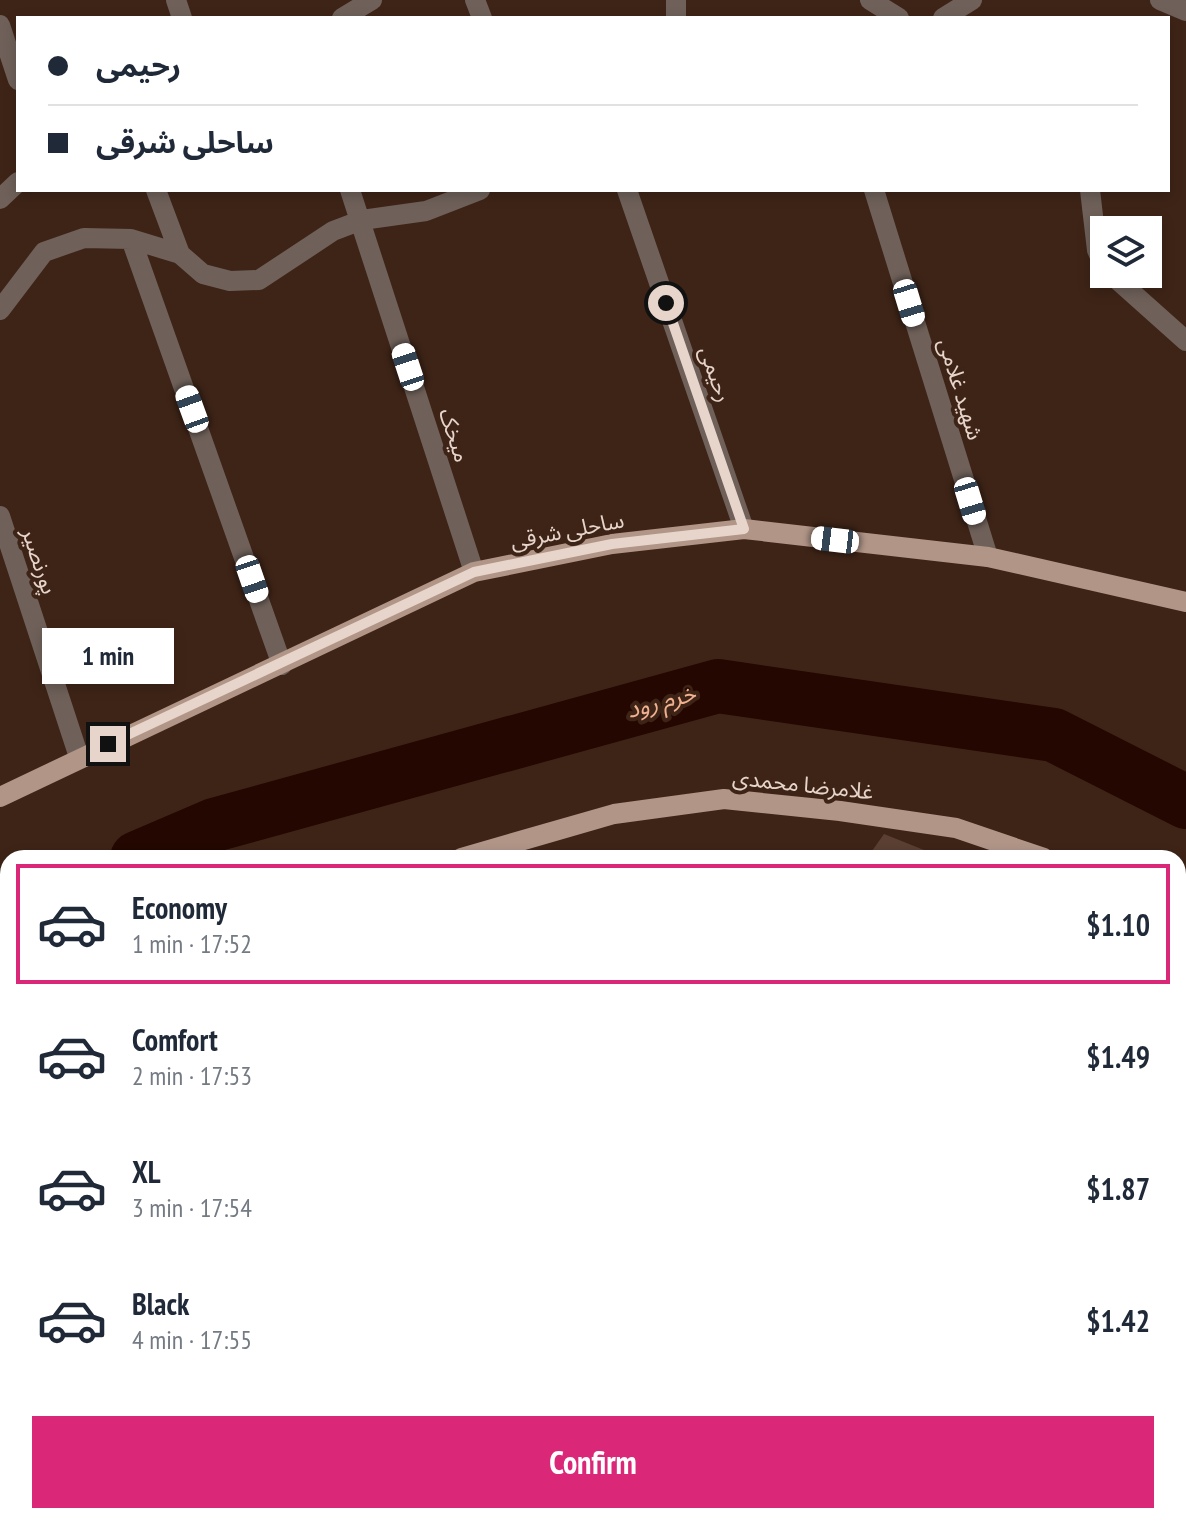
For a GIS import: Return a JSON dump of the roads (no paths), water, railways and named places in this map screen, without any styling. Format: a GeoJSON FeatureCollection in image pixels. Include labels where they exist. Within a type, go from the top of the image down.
{"type":"FeatureCollection","features":[{"type":"Feature","properties":{"kind":"main road","name":"ساحلی شرقی"},"geometry":{"type":"LineString","coordinates":[[0,797],[474,572],[612,544],[744,529],[988,557],[1186,602]]}},
{"type":"Feature","properties":{"kind":"main road","name":"غلامرضا محمدی"},"geometry":{"type":"LineString","coordinates":[[489,850],[614,814],[724,799],[840,811],[956,828],[1021,850]]}},
{"type":"Feature","properties":{"kind":"street"},"geometry":{"type":"LineString","coordinates":[[345,16],[372,0]]}},
{"type":"Feature","properties":{"kind":"street"},"geometry":{"type":"LineString","coordinates":[[870,0],[896,16]]}},
{"type":"Feature","properties":{"kind":"street"},"geometry":{"type":"LineString","coordinates":[[946,16],[972,0]]}},
{"type":"Feature","properties":{"kind":"street"},"geometry":{"type":"LineString","coordinates":[[1160,0],[1186,11]]}},
{"type":"Feature","properties":{"kind":"street"},"geometry":{"type":"LineString","coordinates":[[0,25],[16,74]]}},
{"type":"Feature","properties":{"kind":"street"},"geometry":{"type":"LineString","coordinates":[[157,192],[180,254]]}},
{"type":"Feature","properties":{"kind":"street","name":"میخک"},"geometry":{"type":"LineString","coordinates":[[351,192],[474,572]]}},
{"type":"Feature","properties":{"kind":"street"},"geometry":{"type":"LineString","coordinates":[[0,310],[44,252],[84,238],[131,239],[180,254],[203,274],[230,281],[259,280],[333,231],[362,220],[426,211],[475,192]]}},
{"type":"Feature","properties":{"kind":"street","name":"رحیمی"},"geometry":{"type":"LineString","coordinates":[[628,192],[744,529]]}},
{"type":"Feature","properties":{"kind":"street","name":"شهید غلامی"},"geometry":{"type":"LineString","coordinates":[[875,192],[988,557]]}},
{"type":"Feature","properties":{"kind":"street"},"geometry":{"type":"LineString","coordinates":[[1090,192],[1093,216]]}},
{"type":"Feature","properties":{"kind":"street"},"geometry":{"type":"LineString","coordinates":[[131,239],[282,665]]}},
{"type":"Feature","properties":{"kind":"street"},"geometry":{"type":"LineString","coordinates":[[1127,288],[1186,341]]}},
{"type":"Feature","properties":{"kind":"street","name":"پورنصیر"},"geometry":{"type":"LineString","coordinates":[[0,516],[79,757]]}},
{"type":"Feature","properties":{"kind":"waterway","name":"خرم رود"},"geometry":{"type":"LineString","coordinates":[[156,850],[214,825],[718,686],[1054,735],[1186,802]]}}]}
